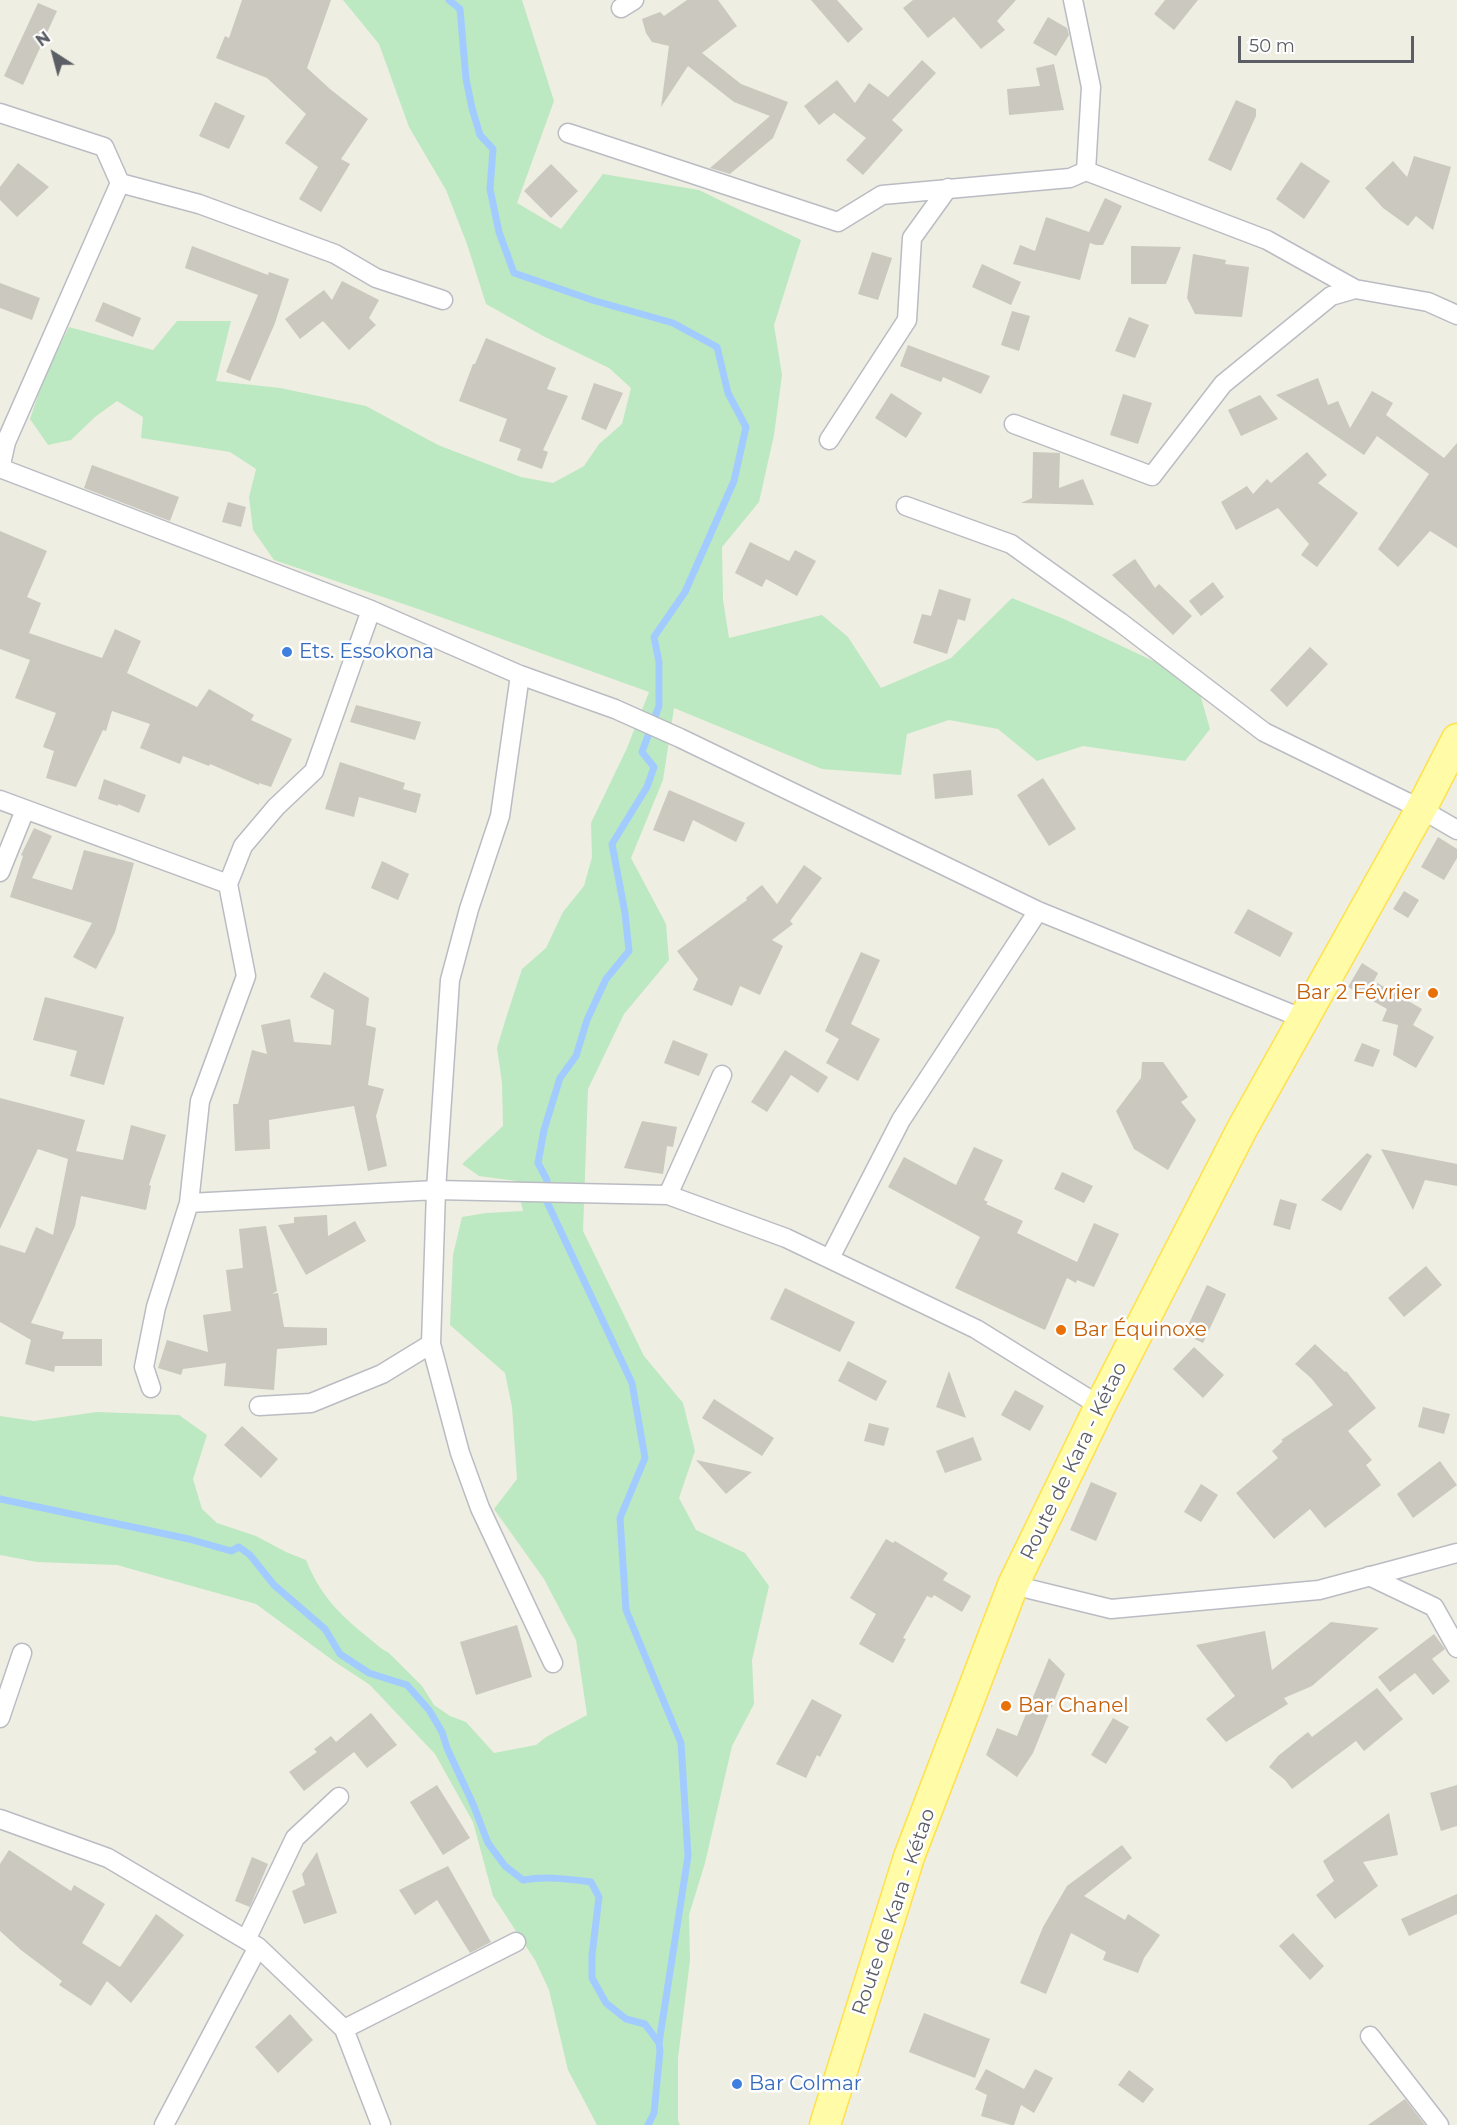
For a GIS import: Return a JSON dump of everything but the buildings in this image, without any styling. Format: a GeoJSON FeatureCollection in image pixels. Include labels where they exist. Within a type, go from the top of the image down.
{"type":"FeatureCollection","features":[{"type":"Feature","properties":{"kind":"main road","name":"Route de Kara - Kétao"},"geometry":{"type":"LineString","coordinates":[[825,2125],[909,1857],[1013,1585],[1100,1406],[1242,1129],[1421,809],[1457,739]]}},
{"type":"Feature","properties":{"kind":"street"},"geometry":{"type":"LineString","coordinates":[[1073,0],[1091,87],[1086,171]]}},
{"type":"Feature","properties":{"kind":"street"},"geometry":{"type":"LineString","coordinates":[[0,113],[104,147],[120,183],[6,442],[0,468],[371,610],[520,675],[615,709],[681,738],[1038,911],[1304,1019]]}},
{"type":"Feature","properties":{"kind":"street"},"geometry":{"type":"LineString","coordinates":[[568,133],[838,222],[882,195],[1070,178],[1086,171],[1267,240],[1355,290],[1428,302],[1457,315]]}},
{"type":"Feature","properties":{"kind":"street"},"geometry":{"type":"LineString","coordinates":[[120,183],[199,204],[335,254],[376,278],[443,300]]}},
{"type":"Feature","properties":{"kind":"street"},"geometry":{"type":"LineString","coordinates":[[828,440],[907,320],[912,238],[948,189]]}},
{"type":"Feature","properties":{"kind":"street"},"geometry":{"type":"LineString","coordinates":[[1014,424],[1152,476],[1223,384],[1330,296],[1355,290]]}},
{"type":"Feature","properties":{"kind":"street"},"geometry":{"type":"LineString","coordinates":[[906,506],[1011,544],[1120,622],[1264,732],[1421,809],[1457,830]]}},
{"type":"Feature","properties":{"kind":"street"},"geometry":{"type":"LineString","coordinates":[[151,1388],[144,1367],[156,1307],[189,1203],[200,1101],[246,976],[228,884],[243,846],[276,807],[314,771],[371,610]]}},
{"type":"Feature","properties":{"kind":"street"},"geometry":{"type":"LineString","coordinates":[[520,675],[500,816],[469,909],[450,980],[436,1190],[431,1344],[460,1453],[480,1509],[553,1663]]}},
{"type":"Feature","properties":{"kind":"street"},"geometry":{"type":"LineString","coordinates":[[0,800],[228,884]]}},
{"type":"Feature","properties":{"kind":"street"},"geometry":{"type":"LineString","coordinates":[[0,872],[24,810]]}},
{"type":"Feature","properties":{"kind":"street"},"geometry":{"type":"LineString","coordinates":[[831,1258],[901,1120],[1038,911]]}},
{"type":"Feature","properties":{"kind":"street"},"geometry":{"type":"LineString","coordinates":[[668,1195],[722,1075]]}},
{"type":"Feature","properties":{"kind":"street"},"geometry":{"type":"LineString","coordinates":[[189,1203],[436,1190],[668,1195],[786,1238],[831,1258],[976,1329],[1100,1406]]}},
{"type":"Feature","properties":{"kind":"street"},"geometry":{"type":"LineString","coordinates":[[259,1406],[310,1404],[382,1374],[431,1344]]}},
{"type":"Feature","properties":{"kind":"street"},"geometry":{"type":"LineString","coordinates":[[1013,1585],[1111,1608],[1319,1590],[1457,1553]]}},
{"type":"Feature","properties":{"kind":"street"},"geometry":{"type":"LineString","coordinates":[[1369,1576],[1434,1607],[1457,1648]]}},
{"type":"Feature","properties":{"kind":"street"},"geometry":{"type":"LineString","coordinates":[[0,1718],[22,1653]]}},
{"type":"Feature","properties":{"kind":"street"},"geometry":{"type":"LineString","coordinates":[[164,2125],[252,1944],[295,1838],[339,1797]]}},
{"type":"Feature","properties":{"kind":"street"},"geometry":{"type":"LineString","coordinates":[[0,1819],[108,1858],[252,1944],[344,2029],[381,2125]]}},
{"type":"Feature","properties":{"kind":"street"},"geometry":{"type":"LineString","coordinates":[[344,2029],[516,1942]]}},
{"type":"Feature","properties":{"kind":"street"},"geometry":{"type":"LineString","coordinates":[[1370,2036],[1438,2125]]}},
{"type":"Feature","properties":{"kind":"green space"},"geometry":{"type":"Polygon","coordinates":[[[343,0],[522,0],[554,101],[517,203],[561,229],[603,174],[699,190],[801,240],[774,325],[782,375],[774,435],[759,502],[722,547],[723,600],[729,638],[822,615],[848,637],[881,688],[951,658],[1012,598],[1064,619],[1162,665],[1200,694],[1210,729],[1185,761],[1083,746],[1037,761],[998,729],[949,720],[907,734],[901,775],[822,769],[674,708],[663,780],[631,858],[666,924],[669,960],[624,1014],[588,1089],[583,1231],[644,1356],[683,1403],[695,1451],[679,1498],[696,1530],[745,1553],[769,1586],[752,1660],[754,1704],[732,1746],[705,1863],[689,1915],[690,1960],[678,2058],[678,2121],[680,2125],[597,2125],[568,2070],[549,1990],[535,1960],[493,1896],[473,1822],[435,1754],[370,1685],[256,1604],[117,1565],[37,1562],[0,1555],[0,1416],[34,1421],[97,1412],[179,1415],[207,1435],[193,1479],[202,1509],[217,1523],[256,1536],[306,1560],[320,1588],[337,1610],[357,1629],[389,1653],[422,1686],[434,1705],[450,1716],[466,1722],[494,1753],[536,1745],[546,1737],[587,1715],[576,1640],[544,1579],[494,1509],[517,1479],[512,1407],[505,1373],[450,1325],[453,1255],[462,1217],[523,1211],[516,1181],[479,1176],[462,1164],[503,1126],[502,1083],[497,1048],[522,969],[546,948],[563,912],[584,886],[592,857],[591,823],[627,748],[649,692],[274,560],[253,530],[249,497],[256,469],[230,452],[141,438],[143,417],[117,401],[95,417],[71,440],[48,445],[30,419],[44,378],[69,327],[153,350],[177,321],[231,321],[216,381],[280,388],[366,406],[438,445],[521,477],[553,483],[584,466],[599,444],[622,424],[631,388],[609,368],[543,336],[486,304],[467,244],[446,190],[409,127],[379,44],[343,0]]]}},
{"type":"Feature","properties":{"kind":"waterway"},"geometry":{"type":"LineString","coordinates":[[449,0],[460,9],[466,79],[480,135],[493,149],[490,189],[499,232],[514,273],[592,300],[673,323],[717,347],[728,393],[746,427],[734,481],[685,592],[654,637],[659,662],[659,706],[642,752],[654,767],[647,787],[612,844],[625,913],[629,951],[606,979],[587,1020],[576,1056],[560,1078],[544,1130],[538,1163],[547,1180],[547,1202],[632,1383],[645,1458],[620,1518],[626,1610],[681,1743],[688,1856],[659,2043],[654,2113],[648,2125]]}},
{"type":"Feature","properties":{"kind":"waterway"},"geometry":{"type":"LineString","coordinates":[[0,1499],[189,1539],[231,1551],[239,1547],[250,1555],[274,1585],[325,1629],[340,1654],[369,1673],[407,1685],[429,1710],[442,1732],[488,1843],[505,1866],[523,1880],[549,1878],[591,1882],[599,1897],[592,1955],[592,1978],[606,2003],[626,2019],[645,2024],[659,2043]]}},
{"type":"Feature","properties":{"kind":"place","name":"Ets. Essokona"},"geometry":{"type":"Point","coordinates":[287,652]}},
{"type":"Feature","properties":{"kind":"place","name":"Bar 2 Février"},"geometry":{"type":"Point","coordinates":[1433,993]}},
{"type":"Feature","properties":{"kind":"place","name":"Bar Équinoxe"},"geometry":{"type":"Point","coordinates":[1061,1330]}},
{"type":"Feature","properties":{"kind":"place","name":"Bar Chanel"},"geometry":{"type":"Point","coordinates":[1006,1706]}},
{"type":"Feature","properties":{"kind":"place","name":"Bar Colmar"},"geometry":{"type":"Point","coordinates":[737,2084]}}]}
